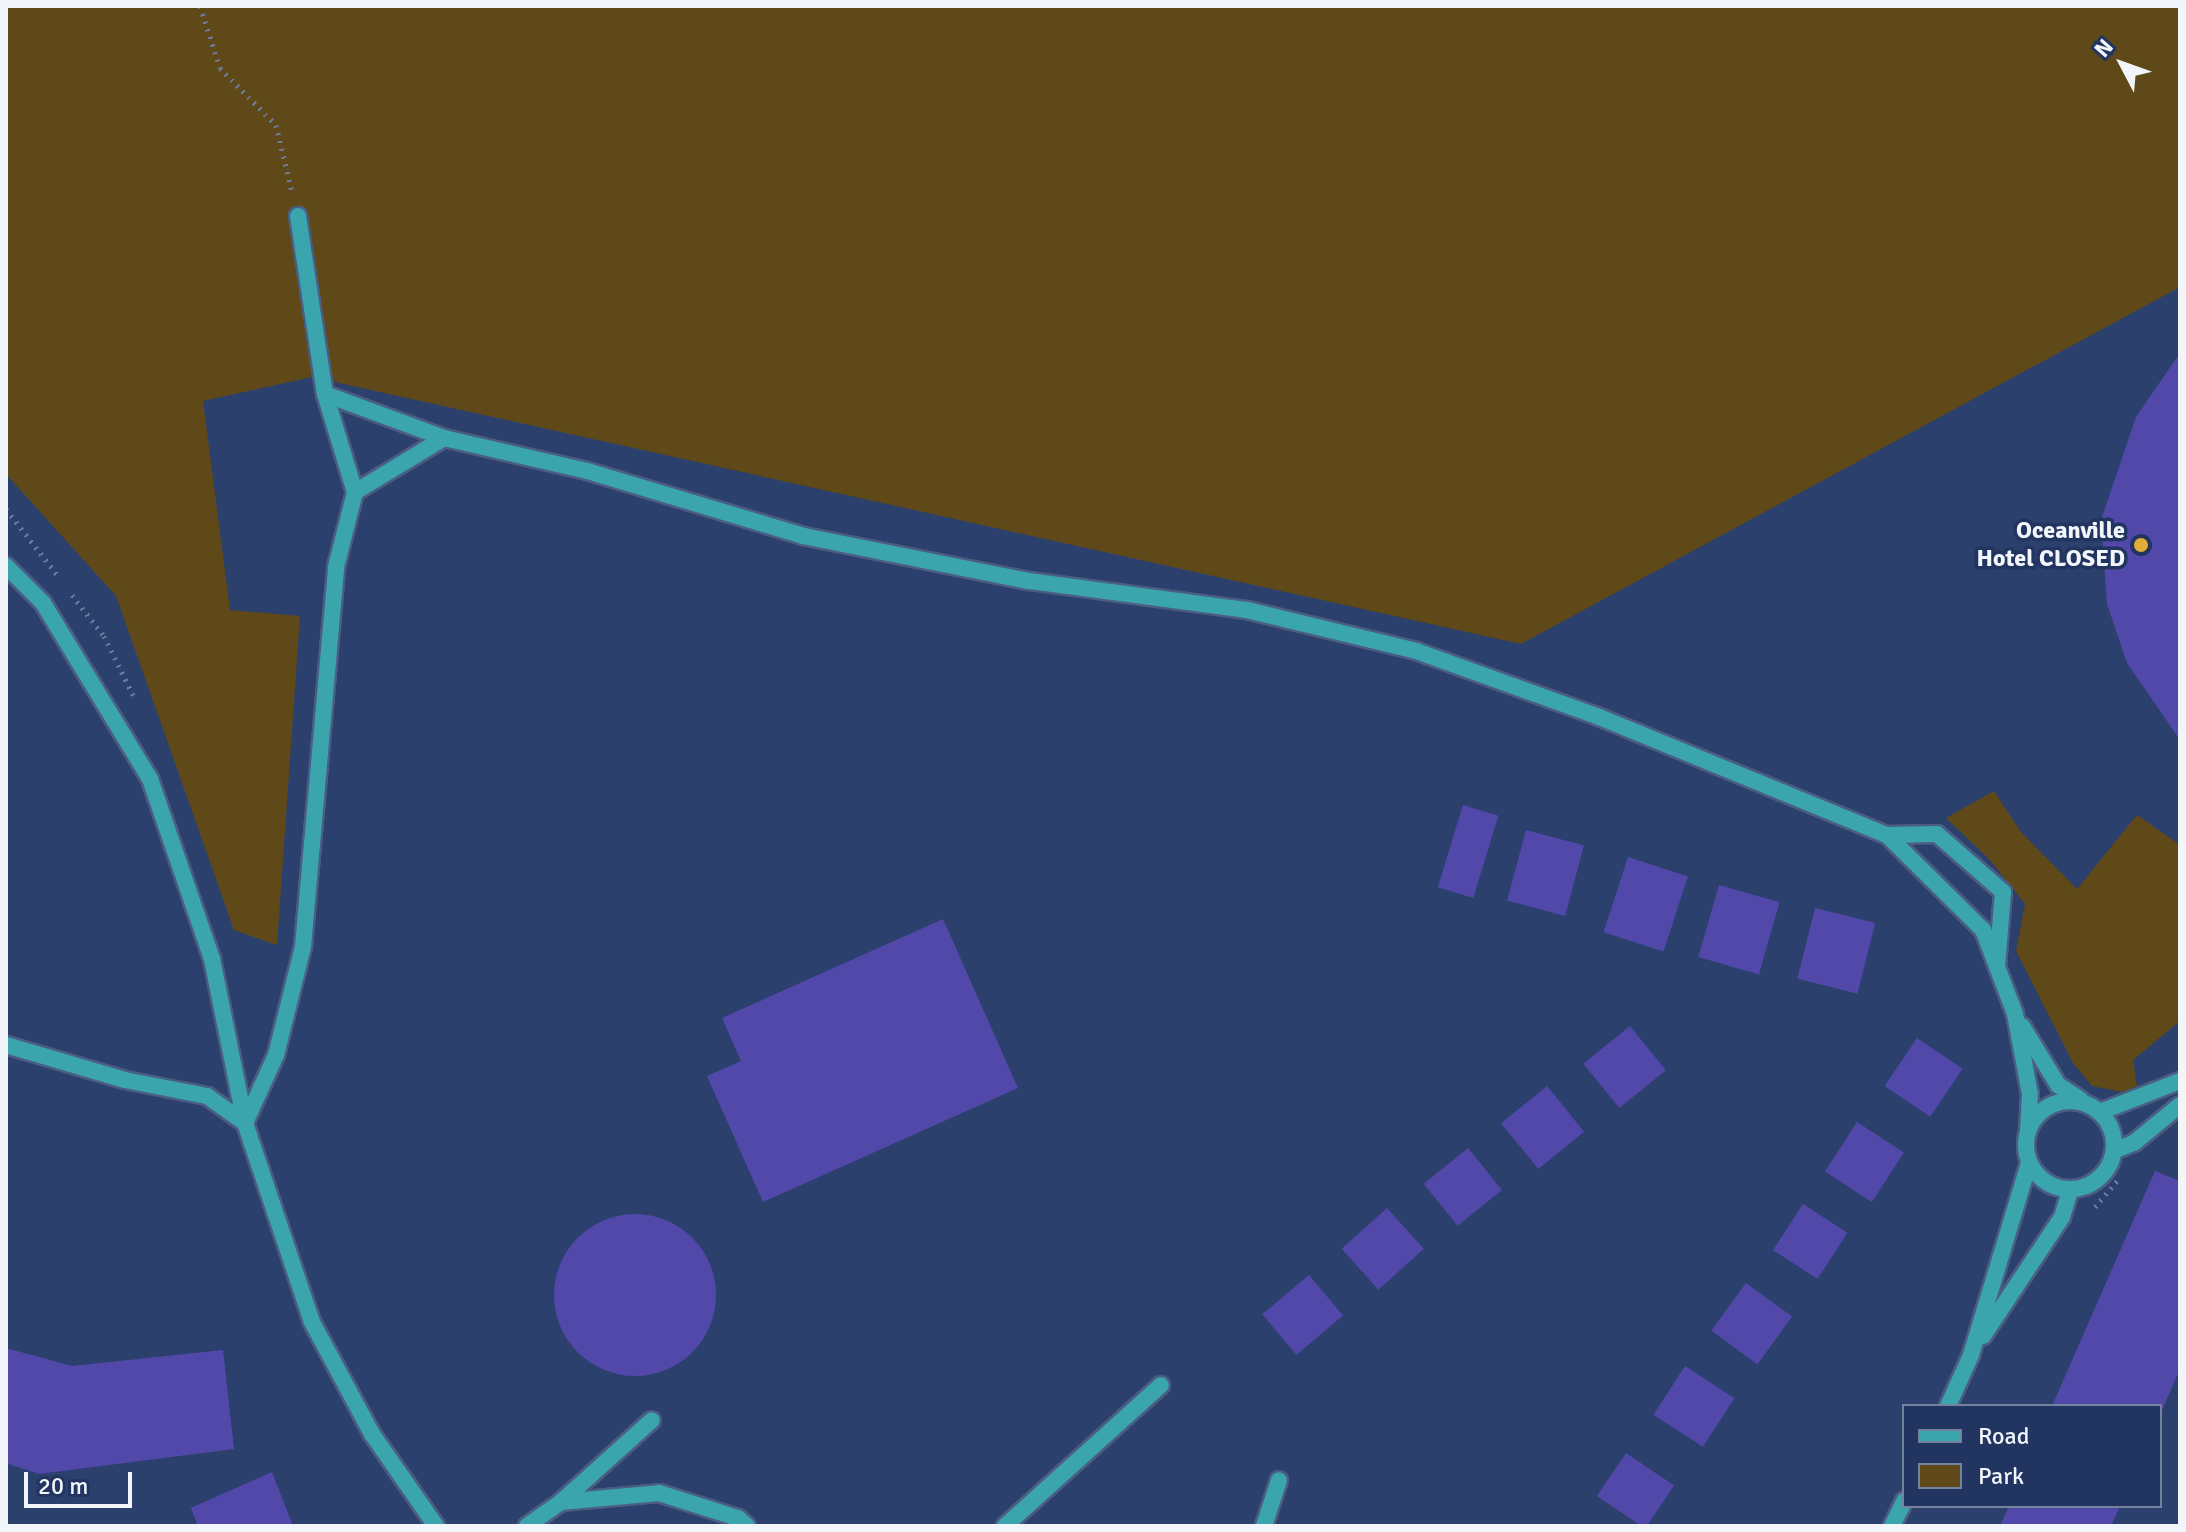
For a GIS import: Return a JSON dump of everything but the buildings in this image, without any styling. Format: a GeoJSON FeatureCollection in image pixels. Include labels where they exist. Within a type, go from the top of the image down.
{"type":"FeatureCollection","features":[{"type":"Feature","properties":{"kind":"street"},"geometry":{"type":"LineString","coordinates":[[245,1123],[276,1055],[303,947],[336,567],[355,492],[325,394],[298,216]]}},
{"type":"Feature","properties":{"kind":"street"},"geometry":{"type":"LineString","coordinates":[[325,394],[444,438],[587,471],[803,536],[1029,581],[1247,610],[1416,651],[1599,717],[1887,835],[1983,930],[2015,1014],[2058,1085],[2094,1108],[2109,1123],[2114,1151]]}},
{"type":"Feature","properties":{"kind":"street"},"geometry":{"type":"LineString","coordinates":[[355,492],[444,438]]}},
{"type":"Feature","properties":{"kind":"street"},"geometry":{"type":"LineString","coordinates":[[6,566],[43,603],[150,779],[212,959],[245,1123],[312,1322],[372,1434],[436,1526]]}},
{"type":"Feature","properties":{"kind":"street"},"geometry":{"type":"LineString","coordinates":[[1887,835],[1937,834],[2003,892],[1997,967]]}},
{"type":"Feature","properties":{"kind":"street"},"geometry":{"type":"LineString","coordinates":[[1949,1404],[1971,1355],[2029,1163],[2030,1094],[2015,1014]]}},
{"type":"Feature","properties":{"kind":"street"},"geometry":{"type":"LineString","coordinates":[[6,1045],[125,1080],[207,1096],[245,1123]]}},
{"type":"Feature","properties":{"kind":"street"},"geometry":{"type":"LineString","coordinates":[[2028,1129],[2035,1116],[2060,1101],[2094,1108],[2180,1081]]}},
{"type":"Feature","properties":{"kind":"street"},"geometry":{"type":"LineString","coordinates":[[2029,1163],[2045,1183],[2070,1190],[2095,1182],[2114,1151],[2135,1142],[2180,1105]]}},
{"type":"Feature","properties":{"kind":"street"},"geometry":{"type":"LineString","coordinates":[[1971,1355],[2062,1217],[2070,1190]]}},
{"type":"Feature","properties":{"kind":"street"},"geometry":{"type":"LineString","coordinates":[[1005,1526],[1161,1385]]}},
{"type":"Feature","properties":{"kind":"street"},"geometry":{"type":"LineString","coordinates":[[527,1526],[561,1502],[652,1420]]}},
{"type":"Feature","properties":{"kind":"street"},"geometry":{"type":"LineString","coordinates":[[1264,1526],[1279,1480]]}},
{"type":"Feature","properties":{"kind":"street"},"geometry":{"type":"LineString","coordinates":[[561,1502],[659,1493],[738,1518],[747,1526]]}},
{"type":"Feature","properties":{"kind":"street"},"geometry":{"type":"LineString","coordinates":[[1892,1526],[1902,1505]]}},
{"type":"Feature","properties":{"kind":"path"},"geometry":{"type":"LineString","coordinates":[[200,6],[220,68],[276,125],[298,216]]}},
{"type":"Feature","properties":{"kind":"green space"},"geometry":{"type":"Polygon","coordinates":[[[6,6],[2180,6],[2180,287],[1521,644],[312,377],[203,401],[230,610],[300,616],[277,945],[234,930],[116,596],[6,474],[6,6]]]}},
{"type":"Feature","properties":{"kind":"green space"},"geometry":{"type":"Polygon","coordinates":[[[1994,791],[2021,832],[2077,889],[2137,815],[2180,845],[2180,1021],[2133,1060],[2137,1086],[2122,1092],[2092,1086],[2073,1063],[2016,951],[2025,904],[1990,860],[1946,818],[1994,791]]]}},
{"type":"Feature","properties":{"kind":"place","name":"Oceanville Hotel CLOSED"},"geometry":{"type":"Point","coordinates":[2141,545]}}]}
